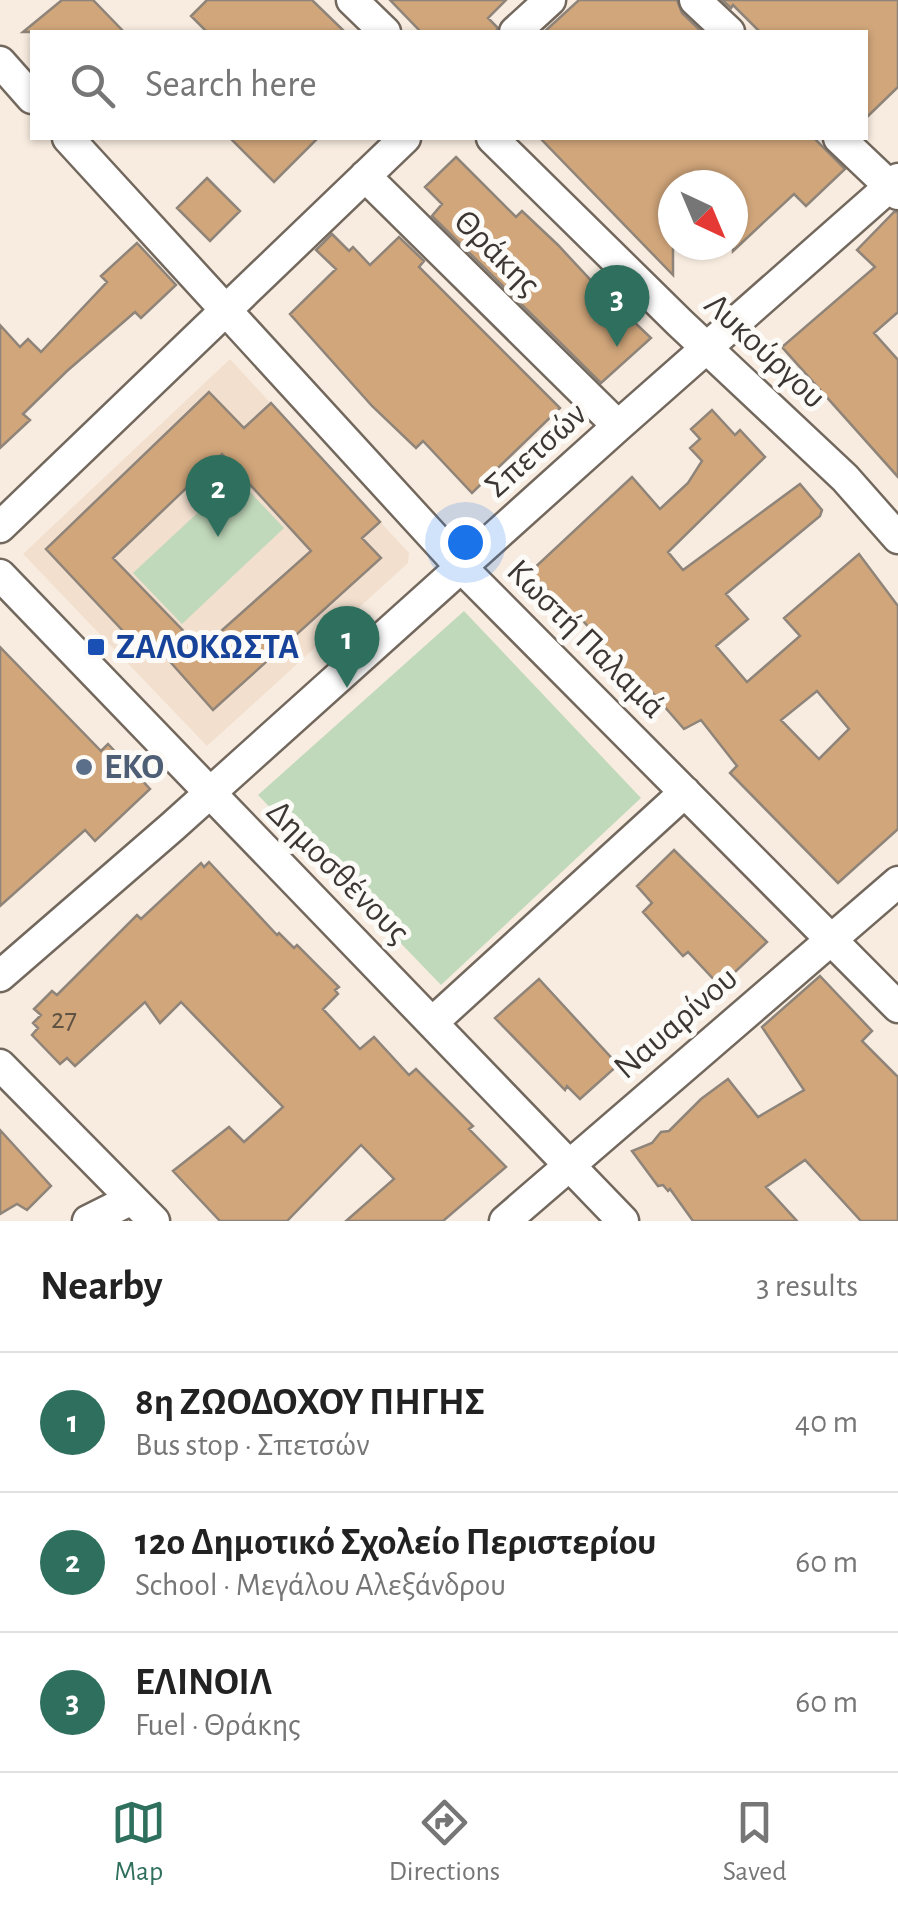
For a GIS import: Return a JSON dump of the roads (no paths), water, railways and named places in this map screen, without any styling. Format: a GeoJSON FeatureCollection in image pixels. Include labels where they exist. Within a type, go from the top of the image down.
{"type":"FeatureCollection","features":[{"type":"Feature","properties":{"kind":"street"},"geometry":{"type":"LineString","coordinates":[[352,0],[383,30]]}},
{"type":"Feature","properties":{"kind":"street"},"geometry":{"type":"LineString","coordinates":[[517,30],[550,0]]}},
{"type":"Feature","properties":{"kind":"street"},"geometry":{"type":"LineString","coordinates":[[695,0],[727,30]]}},
{"type":"Feature","properties":{"kind":"street"},"geometry":{"type":"LineString","coordinates":[[0,62],[30,96]]}},
{"type":"Feature","properties":{"kind":"street","name":"Κωστή Παλαμά"},"geometry":{"type":"LineString","coordinates":[[70,140],[462,568],[898,1007]]}},
{"type":"Feature","properties":{"kind":"street"},"geometry":{"type":"LineString","coordinates":[[0,528],[403,140]]}},
{"type":"Feature","properties":{"kind":"street","name":"Λυκούργου"},"geometry":{"type":"LineString","coordinates":[[494,140],[845,478],[898,538]]}},
{"type":"Feature","properties":{"kind":"street"},"geometry":{"type":"LineString","coordinates":[[841,140],[895,186]]}},
{"type":"Feature","properties":{"kind":"street","name":"Θράκης"},"geometry":{"type":"LineString","coordinates":[[365,176],[618,426]]}},
{"type":"Feature","properties":{"kind":"street","name":"Σπετσών"},"geometry":{"type":"LineString","coordinates":[[0,976],[618,426],[895,186]]}},
{"type":"Feature","properties":{"kind":"street","name":"Δημοσθένους"},"geometry":{"type":"LineString","coordinates":[[0,574],[623,1221]]}},
{"type":"Feature","properties":{"kind":"street"},"geometry":{"type":"LineString","coordinates":[[433,1022],[686,792]]}},
{"type":"Feature","properties":{"kind":"street","name":"Ναυαρίνου"},"geometry":{"type":"LineString","coordinates":[[504,1221],[898,882]]}},
{"type":"Feature","properties":{"kind":"street"},"geometry":{"type":"LineString","coordinates":[[0,1065],[143,1210]]}},
{"type":"Feature","properties":{"kind":"street"},"geometry":{"type":"LineString","coordinates":[[88,1221],[143,1210]]}},
{"type":"Feature","properties":{"kind":"place","name":"ΕΛΙΝΟΙΛ"},"geometry":{"type":"Point","coordinates":[617,347]}},
{"type":"Feature","properties":{"kind":"place","name":"12ο Δημοτικό Σχολείο Περιστερίου"},"geometry":{"type":"Point","coordinates":[218,537]}},
{"type":"Feature","properties":{"kind":"place","name":"ΖΑΛΟΚΩΣΤΑ"},"geometry":{"type":"Point","coordinates":[96,647]}},
{"type":"Feature","properties":{"kind":"place","name":"8η ΖΩΟΔΟΧΟΥ ΠΗΓΗΣ"},"geometry":{"type":"Point","coordinates":[347,688]}},
{"type":"Feature","properties":{"kind":"place","name":"EKO"},"geometry":{"type":"Point","coordinates":[84,767]}}]}
